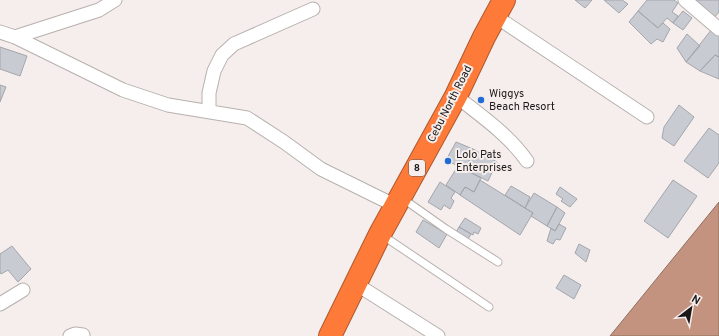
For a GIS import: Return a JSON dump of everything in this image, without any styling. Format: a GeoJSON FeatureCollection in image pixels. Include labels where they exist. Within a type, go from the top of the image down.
{"type":"FeatureCollection","features":[{"type":"Feature","properties":{"kind":"highway","name":"Cebu North Road"},"geometry":{"type":"LineString","coordinates":[[330,336],[380,234],[456,96],[484,37],[500,8]]}},
{"type":"Feature","properties":{"kind":"street"},"geometry":{"type":"LineString","coordinates":[[15,37],[100,10],[115,0]]}},
{"type":"Feature","properties":{"kind":"street"},"geometry":{"type":"LineString","coordinates":[[685,0],[719,29]]}},
{"type":"Feature","properties":{"kind":"street"},"geometry":{"type":"LineString","coordinates":[[500,8],[647,117]]}},
{"type":"Feature","properties":{"kind":"street"},"geometry":{"type":"LineString","coordinates":[[210,111],[209,93],[214,71],[222,55],[234,44],[314,9]]}},
{"type":"Feature","properties":{"kind":"street"},"geometry":{"type":"LineString","coordinates":[[0,32],[15,37],[123,90],[168,105],[247,118],[284,142],[321,169],[398,201]]}},
{"type":"Feature","properties":{"kind":"street"},"geometry":{"type":"LineString","coordinates":[[456,96],[505,135],[519,149],[527,161]]}},
{"type":"Feature","properties":{"kind":"street"},"geometry":{"type":"LineString","coordinates":[[356,284],[438,336]]}},
{"type":"Feature","properties":{"kind":"street"},"geometry":{"type":"LineString","coordinates":[[0,304],[23,290]]}},
{"type":"Feature","properties":{"kind":"street"},"geometry":{"type":"LineString","coordinates":[[70,336],[75,334],[84,335]]}},
{"type":"Feature","properties":{"kind":"lane"},"geometry":{"type":"LineString","coordinates":[[398,201],[498,262]]}},
{"type":"Feature","properties":{"kind":"lane"},"geometry":{"type":"LineString","coordinates":[[380,234],[488,307]]}},
{"type":"Feature","properties":{"kind":"shaded area"},"geometry":{"type":"Polygon","coordinates":[[[719,202],[719,336],[610,336],[719,202]]]}},
{"type":"Feature","properties":{"kind":"building"},"geometry":{"type":"Polygon","coordinates":[[[575,0],[592,0],[585,8],[575,0]]]}},
{"type":"Feature","properties":{"kind":"building"},"geometry":{"type":"Polygon","coordinates":[[[604,0],[622,0],[628,4],[619,13],[604,0]]]}},
{"type":"Feature","properties":{"kind":"building"},"geometry":{"type":"Polygon","coordinates":[[[647,0],[674,0],[678,3],[672,12],[678,16],[673,23],[667,18],[658,28],[638,11],[647,0]]]}},
{"type":"Feature","properties":{"kind":"building"},"geometry":{"type":"Polygon","coordinates":[[[690,0],[719,0],[719,12],[713,19],[690,0]]]}},
{"type":"Feature","properties":{"kind":"building"},"geometry":{"type":"Polygon","coordinates":[[[638,11],[658,28],[663,23],[670,29],[663,42],[657,39],[651,44],[629,22],[638,11]]]}},
{"type":"Feature","properties":{"kind":"building"},"geometry":{"type":"Polygon","coordinates":[[[683,11],[692,18],[683,30],[673,23],[683,11]]]}},
{"type":"Feature","properties":{"kind":"building"},"geometry":{"type":"Polygon","coordinates":[[[712,29],[719,36],[719,57],[715,55],[700,71],[686,62],[712,29]]]}},
{"type":"Feature","properties":{"kind":"building"},"geometry":{"type":"Polygon","coordinates":[[[687,34],[700,46],[686,62],[677,48],[687,34]]]}},
{"type":"Feature","properties":{"kind":"building"},"geometry":{"type":"Polygon","coordinates":[[[0,47],[27,56],[20,76],[0,69],[0,47]]]}},
{"type":"Feature","properties":{"kind":"building"},"geometry":{"type":"Polygon","coordinates":[[[715,55],[719,57],[719,79],[700,71],[715,55]]]}},
{"type":"Feature","properties":{"kind":"building"},"geometry":{"type":"Polygon","coordinates":[[[0,85],[6,87],[0,102],[0,85]]]}},
{"type":"Feature","properties":{"kind":"building"},"geometry":{"type":"Polygon","coordinates":[[[679,105],[694,117],[674,146],[662,138],[664,127],[679,105]]]}},
{"type":"Feature","properties":{"kind":"building"},"geometry":{"type":"Polygon","coordinates":[[[709,128],[719,135],[719,163],[708,178],[684,161],[709,128]]]}},
{"type":"Feature","properties":{"kind":"building"},"geometry":{"type":"Polygon","coordinates":[[[456,142],[473,149],[466,170],[446,160],[456,142]]]}},
{"type":"Feature","properties":{"kind":"building"},"geometry":{"type":"Polygon","coordinates":[[[473,149],[497,162],[488,181],[466,170],[473,149]]]}},
{"type":"Feature","properties":{"kind":"building"},"geometry":{"type":"Polygon","coordinates":[[[458,166],[481,178],[474,192],[465,187],[460,195],[446,185],[458,166]]]}},
{"type":"Feature","properties":{"kind":"building"},"geometry":{"type":"Polygon","coordinates":[[[480,180],[533,213],[520,235],[460,195],[465,187],[474,192],[480,180]]]}},
{"type":"Feature","properties":{"kind":"building"},"geometry":{"type":"Polygon","coordinates":[[[673,180],[697,196],[668,238],[644,221],[673,180]]]}},
{"type":"Feature","properties":{"kind":"building"},"geometry":{"type":"Polygon","coordinates":[[[440,182],[455,192],[451,198],[454,201],[450,209],[444,205],[441,210],[428,202],[440,182]]]}},
{"type":"Feature","properties":{"kind":"building"},"geometry":{"type":"Polygon","coordinates":[[[511,186],[530,197],[525,208],[505,195],[511,186]]]}},
{"type":"Feature","properties":{"kind":"building"},"geometry":{"type":"Polygon","coordinates":[[[560,187],[577,199],[570,207],[561,201],[563,199],[556,194],[560,187]]]}},
{"type":"Feature","properties":{"kind":"building"},"geometry":{"type":"Polygon","coordinates":[[[534,193],[557,207],[547,226],[531,216],[533,213],[525,208],[534,193]]]}},
{"type":"Feature","properties":{"kind":"building"},"geometry":{"type":"Polygon","coordinates":[[[557,207],[565,213],[555,231],[547,226],[557,207]]]}},
{"type":"Feature","properties":{"kind":"building"},"geometry":{"type":"Polygon","coordinates":[[[465,218],[481,228],[478,234],[474,232],[473,235],[459,227],[465,218]]]}},
{"type":"Feature","properties":{"kind":"building"},"geometry":{"type":"Polygon","coordinates":[[[423,220],[447,234],[439,248],[416,232],[423,220]]]}},
{"type":"Feature","properties":{"kind":"building"},"geometry":{"type":"Polygon","coordinates":[[[559,224],[566,228],[560,240],[556,239],[553,244],[547,241],[551,228],[555,231],[559,224]]]}},
{"type":"Feature","properties":{"kind":"building"},"geometry":{"type":"Polygon","coordinates":[[[459,227],[471,234],[467,241],[455,234],[459,227]]]}},
{"type":"Feature","properties":{"kind":"building"},"geometry":{"type":"Polygon","coordinates":[[[579,244],[590,250],[586,262],[575,253],[579,244]]]}},
{"type":"Feature","properties":{"kind":"building"},"geometry":{"type":"Polygon","coordinates":[[[12,246],[31,269],[18,282],[8,270],[1,274],[0,272],[0,254],[12,246]]]}},
{"type":"Feature","properties":{"kind":"building"},"geometry":{"type":"Polygon","coordinates":[[[564,275],[581,285],[574,299],[556,288],[564,275]]]}},
{"type":"Feature","properties":{"kind":"place","name":"Wiggys Beach Resort"},"geometry":{"type":"Point","coordinates":[481,100]}},
{"type":"Feature","properties":{"kind":"place","name":"Lolo Pats Enterprises"},"geometry":{"type":"Point","coordinates":[448,161]}}]}
